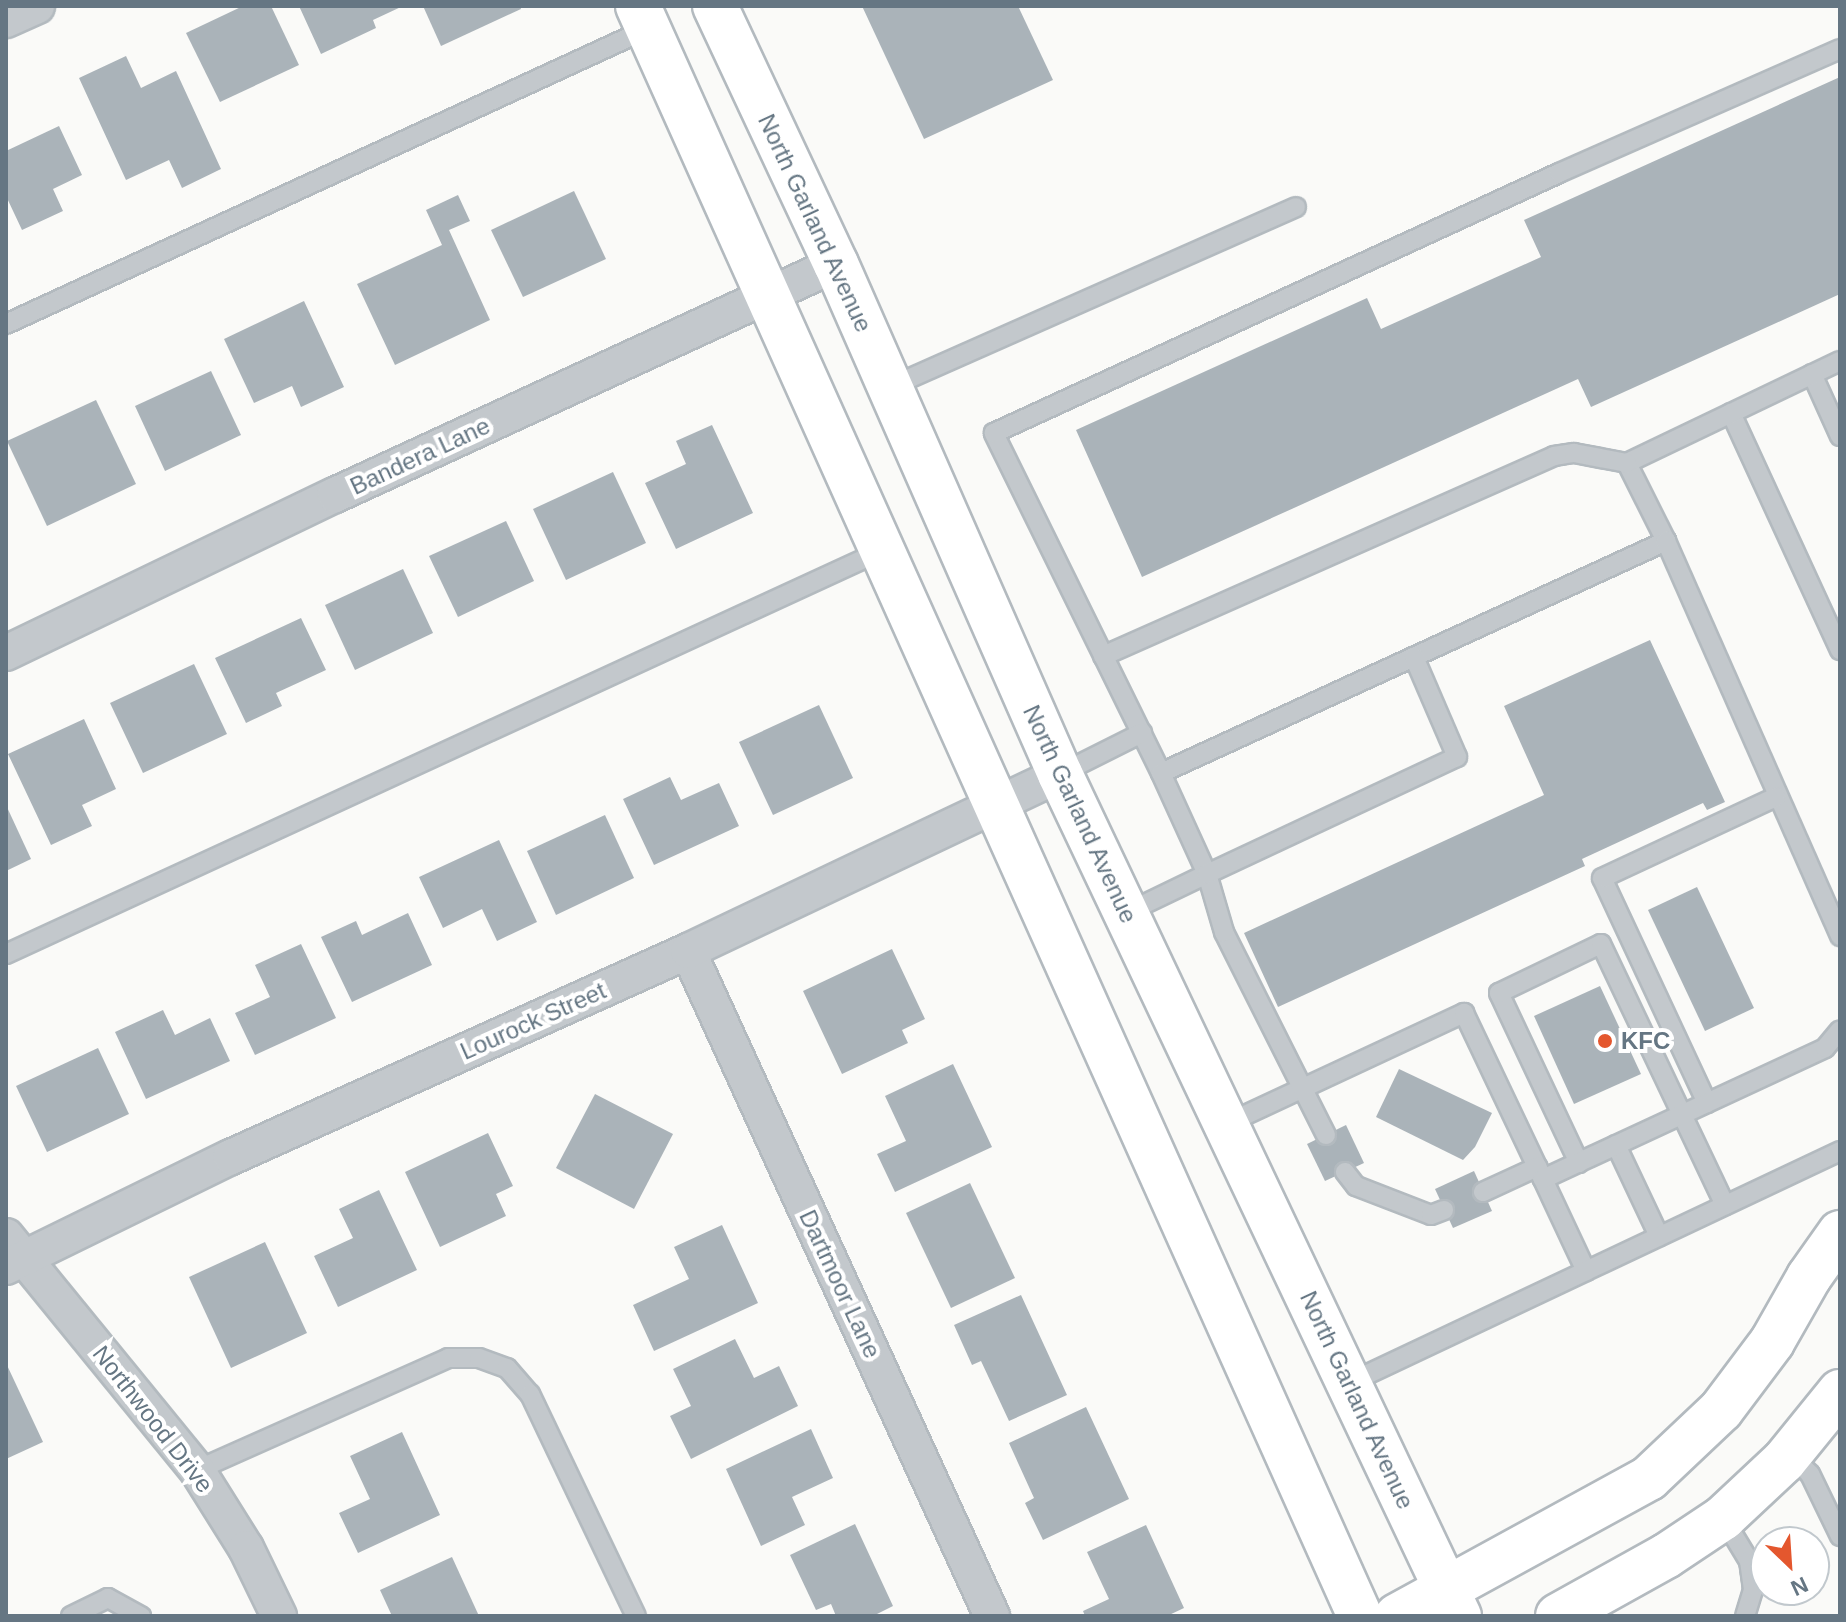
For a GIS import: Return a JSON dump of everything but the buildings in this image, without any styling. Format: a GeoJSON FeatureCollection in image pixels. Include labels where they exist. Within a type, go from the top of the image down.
{"type":"FeatureCollection","features":[{"type":"Feature","properties":{"kind":"main road","name":"North Garland Avenue"},"geometry":{"type":"LineString","coordinates":[[715,6],[836,264],[1060,774],[1453,1603]]}},
{"type":"Feature","properties":{"kind":"main road"},"geometry":{"type":"LineString","coordinates":[[644,17],[884,549],[994,805],[1360,1616]]}},
{"type":"Feature","properties":{"kind":"main road"},"geometry":{"type":"LineString","coordinates":[[1397,1616],[1453,1603],[1649,1478],[1721,1410],[1772,1342],[1809,1277],[1840,1233]]}},
{"type":"Feature","properties":{"kind":"main road"},"geometry":{"type":"LineString","coordinates":[[1586,1609],[1723,1518],[1790,1454],[1840,1392]]}},
{"type":"Feature","properties":{"kind":"street"},"geometry":{"type":"LineString","coordinates":[[6,20],[37,6]]}},
{"type":"Feature","properties":{"kind":"street","name":"Bandera Lane"},"geometry":{"type":"LineString","coordinates":[[6,653],[335,495],[836,264]]}},
{"type":"Feature","properties":{"kind":"street","name":"Lourock Street"},"geometry":{"type":"LineString","coordinates":[[13,1254],[688,951],[1060,774]]}},
{"type":"Feature","properties":{"kind":"street","name":"Dartmoor Lane"},"geometry":{"type":"LineString","coordinates":[[688,951],[992,1616]]}},
{"type":"Feature","properties":{"kind":"street","name":"Northwood Drive"},"geometry":{"type":"LineString","coordinates":[[13,1254],[197,1470],[246,1548],[279,1616]]}},
{"type":"Feature","properties":{"kind":"lane"},"geometry":{"type":"LineString","coordinates":[[6,324],[644,17]]}},
{"type":"Feature","properties":{"kind":"lane"},"geometry":{"type":"LineString","coordinates":[[1326,1135],[1224,932],[1207,874],[1161,773],[994,433],[1559,173],[1840,49]]}},
{"type":"Feature","properties":{"kind":"lane"},"geometry":{"type":"LineString","coordinates":[[890,387],[1296,207]]}},
{"type":"Feature","properties":{"kind":"lane"},"geometry":{"type":"LineString","coordinates":[[1103,656],[1554,456],[1574,453],[1627,463],[1840,361]]}},
{"type":"Feature","properties":{"kind":"lane"},"geometry":{"type":"LineString","coordinates":[[1812,374],[1840,436]]}},
{"type":"Feature","properties":{"kind":"lane"},"geometry":{"type":"LineString","coordinates":[[1731,413],[1840,650]]}},
{"type":"Feature","properties":{"kind":"lane"},"geometry":{"type":"LineString","coordinates":[[1627,463],[1666,541],[1776,797],[1840,936]]}},
{"type":"Feature","properties":{"kind":"lane"},"geometry":{"type":"LineString","coordinates":[[1161,773],[1666,541]]}},
{"type":"Feature","properties":{"kind":"lane"},"geometry":{"type":"LineString","coordinates":[[6,954],[884,549]]}},
{"type":"Feature","properties":{"kind":"lane"},"geometry":{"type":"LineString","coordinates":[[1126,913],[1457,757],[1414,657]]}},
{"type":"Feature","properties":{"kind":"lane"},"geometry":{"type":"LineString","coordinates":[[1060,774],[1142,733]]}},
{"type":"Feature","properties":{"kind":"lane"},"geometry":{"type":"LineString","coordinates":[[1707,1103],[1602,878],[1776,797]]}},
{"type":"Feature","properties":{"kind":"lane"},"geometry":{"type":"LineString","coordinates":[[1579,1163],[1499,993],[1601,944],[1725,1205]]}},
{"type":"Feature","properties":{"kind":"lane"},"geometry":{"type":"LineString","coordinates":[[1226,1124],[1464,1013],[1586,1271]]}},
{"type":"Feature","properties":{"kind":"lane"},"geometry":{"type":"LineString","coordinates":[[1483,1192],[1579,1163],[1825,1048],[1840,1030]]}},
{"type":"Feature","properties":{"kind":"lane"},"geometry":{"type":"LineString","coordinates":[[1616,1145],[1659,1236]]}},
{"type":"Feature","properties":{"kind":"lane"},"geometry":{"type":"LineString","coordinates":[[1349,1383],[1840,1151]]}},
{"type":"Feature","properties":{"kind":"lane"},"geometry":{"type":"LineString","coordinates":[[1345,1172],[1356,1186],[1431,1215],[1444,1210]]}},
{"type":"Feature","properties":{"kind":"lane"},"geometry":{"type":"LineString","coordinates":[[197,1470],[448,1358],[479,1358],[507,1368],[530,1394],[636,1616]]}},
{"type":"Feature","properties":{"kind":"lane"},"geometry":{"type":"LineString","coordinates":[[1790,1454],[1810,1474],[1840,1536]]}},
{"type":"Feature","properties":{"kind":"lane"},"geometry":{"type":"LineString","coordinates":[[1723,1518],[1749,1561],[1753,1590],[1745,1616]]}},
{"type":"Feature","properties":{"kind":"lane"},"geometry":{"type":"LineString","coordinates":[[71,1616],[108,1598],[141,1616]]}},
{"type":"Feature","properties":{"kind":"place","name":"KFC"},"geometry":{"type":"Point","coordinates":[1605,1041]}}]}
